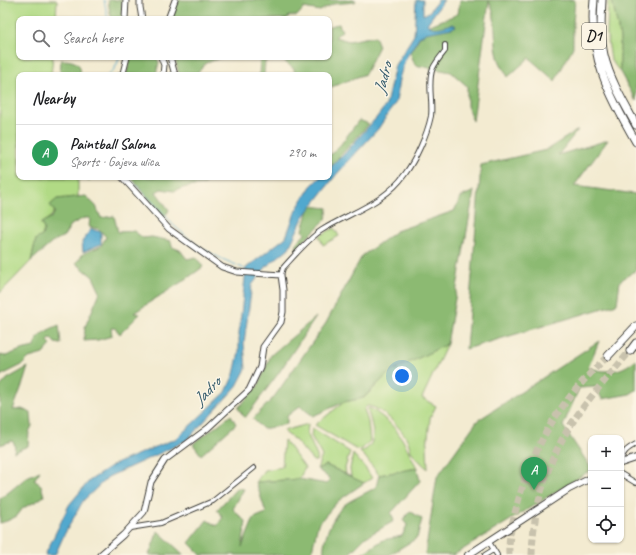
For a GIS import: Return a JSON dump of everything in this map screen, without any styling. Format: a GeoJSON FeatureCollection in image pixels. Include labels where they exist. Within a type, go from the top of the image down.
{"type":"FeatureCollection","features":[{"type":"Feature","properties":{"kind":"highway","name":"D1"},"geometry":{"type":"LineString","coordinates":[[594,0],[593,32],[601,72],[613,101],[636,142]]}},
{"type":"Feature","properties":{"kind":"highway","name":"D1"},"geometry":{"type":"LineString","coordinates":[[602,0],[601,35],[604,55],[608,69],[618,92],[636,125]]}},
{"type":"Feature","properties":{"kind":"highway"},"geometry":{"type":"LineString","coordinates":[[608,356],[636,326]]}},
{"type":"Feature","properties":{"kind":"highway"},"geometry":{"type":"LineString","coordinates":[[630,351],[636,343]]}},
{"type":"Feature","properties":{"kind":"main road"},"geometry":{"type":"LineString","coordinates":[[624,462],[636,458]]}},
{"type":"Feature","properties":{"kind":"main road"},"geometry":{"type":"LineString","coordinates":[[468,555],[569,489],[588,480]]}},
{"type":"Feature","properties":{"kind":"street"},"geometry":{"type":"LineString","coordinates":[[125,16],[126,0]]}},
{"type":"Feature","properties":{"kind":"street"},"geometry":{"type":"LineString","coordinates":[[140,0],[142,16]]}},
{"type":"Feature","properties":{"kind":"street"},"geometry":{"type":"LineString","coordinates":[[169,16],[175,0]]}},
{"type":"Feature","properties":{"kind":"street"},"geometry":{"type":"LineString","coordinates":[[100,555],[123,536],[144,512],[151,482],[165,460],[208,428],[249,390],[260,367],[263,347],[281,322],[283,312],[282,268],[321,230],[362,210],[376,201],[394,187],[405,174],[427,133],[431,115],[431,74],[433,68],[445,50],[445,45]]}},
{"type":"Feature","properties":{"kind":"street"},"geometry":{"type":"LineString","coordinates":[[122,72],[126,60]]}},
{"type":"Feature","properties":{"kind":"street"},"geometry":{"type":"LineString","coordinates":[[162,60],[164,65],[163,72]]}},
{"type":"Feature","properties":{"kind":"street"},"geometry":{"type":"LineString","coordinates":[[171,60],[174,72]]}},
{"type":"Feature","properties":{"kind":"street"},"geometry":{"type":"LineString","coordinates":[[125,180],[169,229],[222,267],[237,272],[281,275]]}},
{"type":"Feature","properties":{"kind":"street"},"geometry":{"type":"LineString","coordinates":[[624,454],[636,444]]}},
{"type":"Feature","properties":{"kind":"street"},"geometry":{"type":"LineString","coordinates":[[130,528],[161,523],[212,501],[254,468]]}},
{"type":"Feature","properties":{"kind":"street"},"geometry":{"type":"LineString","coordinates":[[624,476],[636,482]]}},
{"type":"Feature","properties":{"kind":"street"},"geometry":{"type":"LineString","coordinates":[[489,542],[497,555]]}},
{"type":"Feature","properties":{"kind":"street"},"geometry":{"type":"LineString","coordinates":[[486,555],[493,550]]}},
{"type":"Feature","properties":{"kind":"green space"},"geometry":{"type":"Polygon","coordinates":[[[0,0],[57,0],[56,16],[16,16],[16,60],[53,60],[51,72],[16,72],[16,180],[78,180],[78,197],[57,199],[53,214],[41,223],[44,229],[42,237],[36,239],[31,261],[0,293],[0,0]]]}},
{"type":"Feature","properties":{"kind":"green space"},"geometry":{"type":"Polygon","coordinates":[[[108,0],[122,0],[122,16],[111,16],[108,0]]]}},
{"type":"Feature","properties":{"kind":"green space"},"geometry":{"type":"Polygon","coordinates":[[[179,0],[356,0],[355,2],[333,4],[320,11],[304,8],[297,16],[171,16],[179,0]]]}},
{"type":"Feature","properties":{"kind":"green space"},"geometry":{"type":"Polygon","coordinates":[[[460,0],[575,0],[573,47],[555,81],[529,58],[508,77],[498,57],[494,14],[489,1],[473,121],[467,106],[467,86],[451,72],[415,65],[410,52],[427,26],[458,14],[460,0]]]}},
{"type":"Feature","properties":{"kind":"green space"},"geometry":{"type":"Polygon","coordinates":[[[609,0],[612,0],[620,38],[620,72],[611,60],[607,34],[609,0]]]}},
{"type":"Feature","properties":{"kind":"green space"},"geometry":{"type":"Polygon","coordinates":[[[612,0],[636,0],[634,69],[636,78],[636,101],[620,72],[620,38],[612,0]]]}},
{"type":"Feature","properties":{"kind":"green space"},"geometry":{"type":"Polygon","coordinates":[[[339,24],[342,31],[335,37],[349,41],[375,36],[379,46],[365,74],[332,87],[332,72],[294,72],[294,69],[282,60],[332,60],[332,25],[339,24]]]}},
{"type":"Feature","properties":{"kind":"green space"},"geometry":{"type":"Polygon","coordinates":[[[61,60],[73,61],[80,67],[80,72],[60,72],[61,60]]]}},
{"type":"Feature","properties":{"kind":"green space"},"geometry":{"type":"Polygon","coordinates":[[[130,60],[158,60],[159,62],[157,72],[127,72],[130,60]]]}},
{"type":"Feature","properties":{"kind":"green space"},"geometry":{"type":"Polygon","coordinates":[[[176,60],[215,60],[206,63],[198,72],[178,72],[176,60]]]}},
{"type":"Feature","properties":{"kind":"green space"},"geometry":{"type":"Polygon","coordinates":[[[260,60],[269,60],[265,62],[264,72],[259,72],[260,60]]]}},
{"type":"Feature","properties":{"kind":"green space"},"geometry":{"type":"Polygon","coordinates":[[[359,120],[369,124],[332,165],[332,153],[341,144],[359,120]]]}},
{"type":"Feature","properties":{"kind":"green space"},"geometry":{"type":"Polygon","coordinates":[[[578,130],[558,155],[608,140],[574,186],[636,194],[636,270],[620,281],[617,304],[466,349],[481,165],[546,150],[578,130]]]}},
{"type":"Feature","properties":{"kind":"green space"},"geometry":{"type":"Polygon","coordinates":[[[133,180],[206,180],[204,185],[186,187],[174,191],[161,189],[156,192],[169,210],[164,218],[133,180]]]}},
{"type":"Feature","properties":{"kind":"green space"},"geometry":{"type":"Polygon","coordinates":[[[474,191],[447,344],[390,372],[363,398],[344,402],[313,416],[300,406],[287,416],[287,424],[263,429],[253,419],[274,397],[326,323],[362,256],[396,231],[454,211],[461,197],[474,191]]]}},
{"type":"Feature","properties":{"kind":"green space"},"geometry":{"type":"Polygon","coordinates":[[[86,196],[96,206],[101,218],[114,216],[118,232],[134,231],[143,238],[152,237],[171,241],[172,247],[180,250],[187,259],[196,257],[203,267],[134,313],[140,314],[120,334],[115,328],[111,328],[112,336],[98,340],[84,341],[85,327],[100,292],[93,277],[76,263],[83,254],[101,246],[106,237],[99,229],[89,227],[90,218],[84,218],[71,225],[64,236],[54,241],[31,261],[36,239],[42,236],[44,229],[41,223],[52,217],[55,212],[50,205],[57,199],[86,196]]]}},
{"type":"Feature","properties":{"kind":"green space"},"geometry":{"type":"Polygon","coordinates":[[[310,206],[328,208],[326,219],[296,249],[297,243],[305,234],[303,230],[310,206]]]}},
{"type":"Feature","properties":{"kind":"green space"},"geometry":{"type":"Polygon","coordinates":[[[334,228],[339,236],[323,245],[319,236],[334,228]]]}},
{"type":"Feature","properties":{"kind":"green space"},"geometry":{"type":"Polygon","coordinates":[[[316,317],[278,374],[245,418],[238,408],[258,386],[271,355],[316,317]]]}},
{"type":"Feature","properties":{"kind":"green space"},"geometry":{"type":"Polygon","coordinates":[[[59,325],[61,344],[55,343],[51,338],[48,341],[51,345],[43,354],[29,358],[22,365],[0,376],[0,355],[6,356],[34,347],[40,335],[59,325]]]}},
{"type":"Feature","properties":{"kind":"green space"},"geometry":{"type":"Polygon","coordinates":[[[599,341],[588,368],[601,371],[614,371],[625,367],[636,359],[636,390],[630,394],[602,399],[596,387],[579,388],[563,426],[588,464],[588,472],[454,555],[425,555],[437,477],[477,421],[599,341]]]}},
{"type":"Feature","properties":{"kind":"green space"},"geometry":{"type":"Polygon","coordinates":[[[447,344],[422,398],[436,406],[430,418],[427,447],[428,469],[411,451],[407,439],[400,429],[390,418],[372,407],[367,406],[364,409],[368,422],[370,441],[362,449],[357,450],[315,425],[344,402],[364,398],[390,372],[447,344]]]}},
{"type":"Feature","properties":{"kind":"green space"},"geometry":{"type":"Polygon","coordinates":[[[28,367],[13,410],[22,409],[31,413],[32,426],[29,432],[28,446],[14,452],[15,445],[12,441],[0,445],[0,387],[7,379],[28,367]]]}},
{"type":"Feature","properties":{"kind":"green space"},"geometry":{"type":"Polygon","coordinates":[[[370,408],[394,427],[417,468],[379,475],[360,452],[370,445],[372,440],[373,434],[371,421],[367,409],[370,408]]]}},
{"type":"Feature","properties":{"kind":"green space"},"geometry":{"type":"Polygon","coordinates":[[[231,415],[236,424],[201,455],[193,444],[231,415]]]}},
{"type":"Feature","properties":{"kind":"green space"},"geometry":{"type":"Polygon","coordinates":[[[308,424],[307,433],[317,456],[316,461],[313,461],[295,440],[283,431],[308,424]]]}},
{"type":"Feature","properties":{"kind":"green space"},"geometry":{"type":"Polygon","coordinates":[[[312,428],[350,452],[345,468],[346,474],[326,465],[317,469],[322,456],[311,436],[312,428]]]}},
{"type":"Feature","properties":{"kind":"green space"},"geometry":{"type":"Polygon","coordinates":[[[284,440],[305,468],[299,479],[256,482],[264,470],[282,467],[284,440]]]}},
{"type":"Feature","properties":{"kind":"green space"},"geometry":{"type":"Polygon","coordinates":[[[353,454],[372,478],[364,483],[351,477],[350,469],[353,454]]]}},
{"type":"Feature","properties":{"kind":"green space"},"geometry":{"type":"Polygon","coordinates":[[[326,465],[364,483],[338,501],[318,524],[311,555],[201,555],[189,543],[207,520],[217,526],[223,517],[217,510],[237,488],[244,489],[233,509],[246,522],[242,547],[254,518],[266,513],[256,482],[299,479],[327,484],[330,479],[317,469],[326,465]]]}},
{"type":"Feature","properties":{"kind":"green space"},"geometry":{"type":"Polygon","coordinates":[[[417,468],[420,481],[391,513],[394,521],[366,537],[348,555],[324,555],[326,536],[335,516],[343,506],[376,487],[379,475],[417,468]]]}},
{"type":"Feature","properties":{"kind":"green space"},"geometry":{"type":"Polygon","coordinates":[[[40,471],[34,480],[41,485],[44,496],[23,508],[17,516],[0,523],[0,498],[27,477],[40,471]]]}},
{"type":"Feature","properties":{"kind":"green space"},"geometry":{"type":"Polygon","coordinates":[[[410,511],[422,519],[417,538],[389,555],[360,555],[383,540],[402,536],[407,525],[403,520],[410,511]]]}},
{"type":"Feature","properties":{"kind":"green space"},"geometry":{"type":"Polygon","coordinates":[[[158,531],[184,555],[149,555],[158,531]]]}},
{"type":"Feature","properties":{"kind":"water","name":"Jadro"},"geometry":{"type":"Polygon","coordinates":[[[416,0],[423,0],[423,15],[429,12],[438,0],[444,0],[427,24],[436,28],[453,24],[456,26],[426,33],[419,37],[405,60],[399,79],[396,102],[378,129],[336,175],[303,218],[289,248],[267,266],[252,285],[244,343],[246,369],[237,386],[187,440],[108,477],[83,501],[64,535],[55,555],[45,555],[69,505],[89,481],[115,464],[177,438],[226,392],[234,374],[239,352],[239,333],[246,268],[286,237],[296,210],[311,186],[317,180],[332,180],[332,166],[377,117],[386,105],[395,65],[414,35],[416,0]]]}},
{"type":"Feature","properties":{"kind":"water"},"geometry":{"type":"Polygon","coordinates":[[[91,229],[101,232],[101,244],[83,252],[82,242],[91,229]]]}},
{"type":"Feature","properties":{"kind":"waterway"},"geometry":{"type":"LineString","coordinates":[[104,0],[107,16]]}},
{"type":"Feature","properties":{"kind":"waterway"},"geometry":{"type":"LineString","coordinates":[[111,72],[118,60]]}},
{"type":"Feature","properties":{"kind":"waterway"},"geometry":{"type":"LineString","coordinates":[[130,180],[160,209],[173,225],[198,246],[243,268],[246,271]]}},
{"type":"Feature","properties":{"kind":"tunnel"},"geometry":{"type":"LineString","coordinates":[[532,555],[535,519],[543,484],[556,451],[564,435],[580,411],[630,351]]}},
{"type":"Feature","properties":{"kind":"tunnel"},"geometry":{"type":"LineString","coordinates":[[509,555],[510,533],[519,498],[526,476],[543,438],[564,404],[577,388],[608,356]]}},
{"type":"Feature","properties":{"kind":"place","name":"Paintball Salona"},"geometry":{"type":"Point","coordinates":[534,490]}}]}
